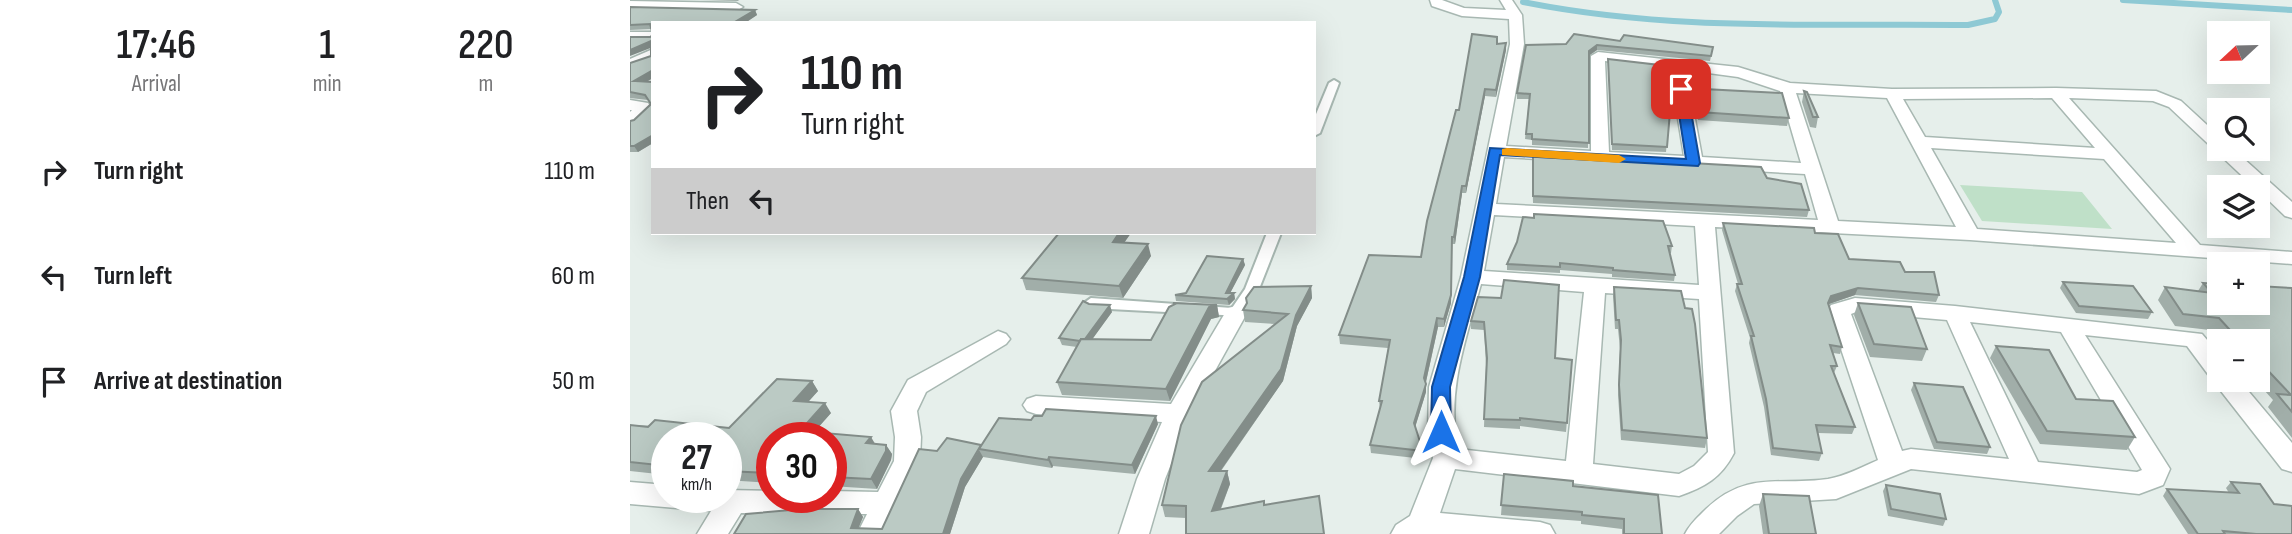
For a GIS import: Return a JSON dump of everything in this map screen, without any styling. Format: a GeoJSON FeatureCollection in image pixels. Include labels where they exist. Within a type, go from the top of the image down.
{"type":"FeatureCollection","features":[{"type":"Feature","properties":{"kind":"street"},"geometry":{"type":"LineString","coordinates":[[1436,0],[1462,12],[1515,15]]}},
{"type":"Feature","properties":{"kind":"street"},"geometry":{"type":"LineString","coordinates":[[1506,0],[1515,15],[1517,44],[1494,151],[1472,277],[1441,387],[1441,432],[1446,458],[1414,529],[1535,534]]}},
{"type":"Feature","properties":{"kind":"street"},"geometry":{"type":"LineString","coordinates":[[630,5],[736,7],[712,21]]}},
{"type":"Feature","properties":{"kind":"street"},"geometry":{"type":"LineString","coordinates":[[630,36],[651,36]]}},
{"type":"Feature","properties":{"kind":"street"},"geometry":{"type":"LineString","coordinates":[[630,65],[651,54]]}},
{"type":"Feature","properties":{"kind":"street"},"geometry":{"type":"LineString","coordinates":[[1600,158],[1598,56],[1738,72],[1787,88],[1892,94],[2056,93],[2156,96],[2175,104],[2207,134]]}},
{"type":"Feature","properties":{"kind":"street"},"geometry":{"type":"LineString","coordinates":[[1677,65],[1694,163]]}},
{"type":"Feature","properties":{"kind":"street"},"geometry":{"type":"LineString","coordinates":[[1787,88],[1830,226]]}},
{"type":"Feature","properties":{"kind":"street"},"geometry":{"type":"LineString","coordinates":[[2056,93],[2194,251]]}},
{"type":"Feature","properties":{"kind":"street"},"geometry":{"type":"LineString","coordinates":[[1892,94],[1970,234]]}},
{"type":"Feature","properties":{"kind":"street"},"geometry":{"type":"LineString","coordinates":[[630,105],[642,106],[644,109],[630,120]]}},
{"type":"Feature","properties":{"kind":"street"},"geometry":{"type":"LineString","coordinates":[[1920,142],[2107,154]]}},
{"type":"Feature","properties":{"kind":"street"},"geometry":{"type":"LineString","coordinates":[[1494,151],[1812,169]]}},
{"type":"Feature","properties":{"kind":"street"},"geometry":{"type":"LineString","coordinates":[[2236,161],[2292,212]]}},
{"type":"Feature","properties":{"kind":"street"},"geometry":{"type":"LineString","coordinates":[[1485,209],[1970,234],[2292,258]]}},
{"type":"Feature","properties":{"kind":"street"},"geometry":{"type":"LineString","coordinates":[[1446,458],[1679,485],[1698,480],[1712,468],[1721,453],[1705,222]]}},
{"type":"Feature","properties":{"kind":"street"},"geometry":{"type":"LineString","coordinates":[[1472,277],[1711,293]]}},
{"type":"Feature","properties":{"kind":"street"},"geometry":{"type":"LineString","coordinates":[[1579,472],[1595,286]]}},
{"type":"Feature","properties":{"kind":"street"},"geometry":{"type":"LineString","coordinates":[[1893,463],[1839,310],[1855,305],[1955,313],[2194,339],[2207,356]]}},
{"type":"Feature","properties":{"kind":"street"},"geometry":{"type":"LineString","coordinates":[[1134,534],[1151,480],[1178,414],[1236,313]]}},
{"type":"Feature","properties":{"kind":"street"},"geometry":{"type":"LineString","coordinates":[[1955,313],[2029,472]]}},
{"type":"Feature","properties":{"kind":"street"},"geometry":{"type":"LineString","coordinates":[[1700,534],[1742,496],[1766,490],[1822,492],[1848,485],[1893,463],[1911,459],[2139,483],[2153,477],[2156,469],[2068,325]]}},
{"type":"Feature","properties":{"kind":"street"},"geometry":{"type":"LineString","coordinates":[[872,534],[906,461],[908,437],[904,411],[917,386],[998,339]]}},
{"type":"Feature","properties":{"kind":"street"},"geometry":{"type":"LineString","coordinates":[[2236,392],[2292,462]]}},
{"type":"Feature","properties":{"kind":"street"},"geometry":{"type":"LineString","coordinates":[[1036,405],[1178,414]]}},
{"type":"Feature","properties":{"kind":"street"},"geometry":{"type":"LineString","coordinates":[[630,493],[651,495]]}},
{"type":"Feature","properties":{"kind":"street"},"geometry":{"type":"LineString","coordinates":[[742,502],[887,503]]}},
{"type":"Feature","properties":{"kind":"street"},"geometry":{"type":"LineString","coordinates":[[712,534],[726,513]]}},
{"type":"Feature","properties":{"kind":"lane"},"geometry":{"type":"LineString","coordinates":[[1316,128],[1334,83]]}},
{"type":"Feature","properties":{"kind":"lane"},"geometry":{"type":"LineString","coordinates":[[1091,303],[1236,313],[1252,289],[1273,235]]}},
{"type":"Feature","properties":{"kind":"green space"},"geometry":{"type":"Polygon","coordinates":[[[1960,185],[2082,192],[2112,229],[1982,221],[1960,185]]]}},
{"type":"Feature","properties":{"kind":"building"},"geometry":{"type":"Polygon","coordinates":[[[630,7],[755,10],[736,21],[651,21],[651,28],[650,24],[630,25],[630,7]]]}},
{"type":"Feature","properties":{"kind":"building"},"geometry":{"type":"Polygon","coordinates":[[[1472,34],[1497,37],[1497,44],[1506,43],[1496,90],[1485,89],[1466,186],[1462,186],[1452,237],[1451,295],[1444,319],[1437,318],[1424,378],[1426,384],[1414,423],[1423,451],[1370,445],[1382,401],[1379,401],[1390,340],[1339,335],[1369,255],[1421,257],[1427,221],[1456,110],[1459,110],[1472,34]]]}},
{"type":"Feature","properties":{"kind":"building"},"geometry":{"type":"Polygon","coordinates":[[[1574,34],[1620,41],[1624,35],[1713,47],[1711,56],[1597,45],[1589,51],[1589,143],[1532,139],[1532,134],[1526,134],[1530,94],[1517,93],[1526,45],[1566,44],[1574,34]]]}},
{"type":"Feature","properties":{"kind":"building"},"geometry":{"type":"Polygon","coordinates":[[[630,37],[650,37],[651,41],[630,50],[630,37]]]}},
{"type":"Feature","properties":{"kind":"building"},"geometry":{"type":"Polygon","coordinates":[[[651,56],[651,71],[634,81],[651,82],[651,104],[645,95],[630,92],[630,63],[651,56]]]}},
{"type":"Feature","properties":{"kind":"building"},"geometry":{"type":"Polygon","coordinates":[[[1608,59],[1668,66],[1676,113],[1670,112],[1667,147],[1612,144],[1608,59]]]}},
{"type":"Feature","properties":{"kind":"building"},"geometry":{"type":"Polygon","coordinates":[[[1690,66],[1708,68],[1704,89],[1782,93],[1789,118],[1699,112],[1690,66]]]}},
{"type":"Feature","properties":{"kind":"building"},"geometry":{"type":"Polygon","coordinates":[[[1804,91],[1807,92],[1818,117],[1813,117],[1804,91]]]}},
{"type":"Feature","properties":{"kind":"building"},"geometry":{"type":"Polygon","coordinates":[[[651,104],[651,136],[630,146],[630,121],[651,104]]]}},
{"type":"Feature","properties":{"kind":"building"},"geometry":{"type":"Polygon","coordinates":[[[1533,154],[1761,167],[1767,178],[1801,184],[1809,210],[1533,196],[1533,154]]]}},
{"type":"Feature","properties":{"kind":"building"},"geometry":{"type":"Polygon","coordinates":[[[1534,214],[1663,221],[1672,246],[1668,246],[1675,275],[1560,263],[1560,267],[1507,264],[1517,242],[1523,217],[1534,218],[1534,214]]]}},
{"type":"Feature","properties":{"kind":"building"},"geometry":{"type":"Polygon","coordinates":[[[1723,223],[1814,228],[1815,233],[1838,234],[1849,259],[1900,262],[1905,272],[1934,272],[1939,295],[1858,288],[1831,296],[1828,303],[1842,347],[1830,345],[1837,366],[1831,366],[1855,427],[1816,425],[1822,453],[1773,448],[1766,399],[1751,336],[1754,336],[1737,284],[1742,284],[1723,223]]]}},
{"type":"Feature","properties":{"kind":"building"},"geometry":{"type":"Polygon","coordinates":[[[1057,235],[1118,235],[1113,242],[1148,244],[1119,286],[1022,278],[1057,235]]]}},
{"type":"Feature","properties":{"kind":"building"},"geometry":{"type":"Polygon","coordinates":[[[1207,256],[1243,259],[1226,293],[1234,293],[1227,299],[1175,295],[1186,293],[1207,256]]]}},
{"type":"Feature","properties":{"kind":"building"},"geometry":{"type":"Polygon","coordinates":[[[1504,280],[1559,285],[1555,358],[1572,360],[1567,423],[1520,418],[1484,419],[1487,358],[1484,322],[1471,321],[1478,297],[1501,298],[1504,280]]]}},
{"type":"Feature","properties":{"kind":"building"},"geometry":{"type":"Polygon","coordinates":[[[2063,282],[2133,286],[2152,312],[2079,306],[2063,282]]]}},
{"type":"Feature","properties":{"kind":"building"},"geometry":{"type":"Polygon","coordinates":[[[1311,286],[1296,315],[1281,369],[1209,471],[1227,471],[1212,511],[1264,501],[1264,505],[1319,496],[1324,534],[1186,534],[1186,506],[1162,505],[1181,425],[1202,382],[1288,314],[1243,310],[1247,303],[1246,298],[1254,287],[1311,286]]]}},
{"type":"Feature","properties":{"kind":"building"},"geometry":{"type":"Polygon","coordinates":[[[1614,287],[1681,291],[1685,308],[1692,309],[1695,324],[1707,438],[1622,430],[1619,385],[1621,340],[1619,320],[1616,320],[1614,287]]]}},
{"type":"Feature","properties":{"kind":"building"},"geometry":{"type":"Polygon","coordinates":[[[2165,287],[2207,292],[2207,315],[2270,315],[2270,287],[2292,288],[2292,412],[2277,394],[2291,395],[2270,373],[2270,329],[2229,329],[2219,318],[2183,314],[2165,287]]]}},
{"type":"Feature","properties":{"kind":"building"},"geometry":{"type":"Polygon","coordinates":[[[1083,301],[1110,305],[1085,339],[1080,341],[1059,338],[1083,301]]]}},
{"type":"Feature","properties":{"kind":"building"},"geometry":{"type":"Polygon","coordinates":[[[1173,303],[1217,305],[1209,307],[1166,389],[1057,382],[1081,339],[1151,340],[1169,307],[1175,304],[1173,303]]]}},
{"type":"Feature","properties":{"kind":"building"},"geometry":{"type":"Polygon","coordinates":[[[1858,303],[1911,307],[1927,349],[1874,344],[1858,303]]]}},
{"type":"Feature","properties":{"kind":"building"},"geometry":{"type":"Polygon","coordinates":[[[1996,346],[2049,350],[2076,399],[2113,401],[2135,437],[2047,431],[1996,346]]]}},
{"type":"Feature","properties":{"kind":"building"},"geometry":{"type":"Polygon","coordinates":[[[777,379],[812,381],[794,401],[825,403],[808,422],[756,422],[756,472],[742,472],[742,422],[735,422],[777,379]]]}},
{"type":"Feature","properties":{"kind":"building"},"geometry":{"type":"Polygon","coordinates":[[[1914,383],[1963,387],[1990,447],[1937,442],[1914,383]]]}},
{"type":"Feature","properties":{"kind":"building"},"geometry":{"type":"Polygon","coordinates":[[[1046,409],[1156,416],[1132,465],[1049,457],[1048,460],[979,449],[999,418],[1031,420],[1034,416],[1042,416],[1046,409]]]}},
{"type":"Feature","properties":{"kind":"building"},"geometry":{"type":"Polygon","coordinates":[[[651,424],[651,464],[630,462],[630,425],[648,427],[651,424]]]}},
{"type":"Feature","properties":{"kind":"building"},"geometry":{"type":"Polygon","coordinates":[[[847,435],[871,437],[866,443],[886,445],[886,451],[871,479],[847,478],[847,435]]]}},
{"type":"Feature","properties":{"kind":"building"},"geometry":{"type":"Polygon","coordinates":[[[947,438],[981,445],[961,479],[943,534],[734,534],[746,514],[847,513],[847,509],[858,509],[851,528],[882,529],[919,449],[937,451],[947,438]]]}},
{"type":"Feature","properties":{"kind":"building"},"geometry":{"type":"Polygon","coordinates":[[[1504,474],[1573,481],[1573,486],[1658,495],[1662,534],[1624,534],[1624,519],[1582,515],[1582,512],[1501,505],[1504,474]]]}},
{"type":"Feature","properties":{"kind":"building"},"geometry":{"type":"Polygon","coordinates":[[[2231,482],[2260,484],[2274,504],[2292,506],[2292,534],[2223,531],[2225,534],[2198,534],[2167,489],[2239,493],[2231,482]]]}},
{"type":"Feature","properties":{"kind":"building"},"geometry":{"type":"Polygon","coordinates":[[[1886,485],[1940,494],[1946,519],[1891,509],[1886,485]]]}},
{"type":"Feature","properties":{"kind":"building"},"geometry":{"type":"Polygon","coordinates":[[[1763,494],[1809,496],[1816,534],[1769,534],[1763,494]]]}},
{"type":"Feature","properties":{"kind":"waterway"},"geometry":{"type":"LineString","coordinates":[[1523,2],[1579,12],[1690,22],[1968,25],[1995,19],[1999,12],[1995,0]]}},
{"type":"Feature","properties":{"kind":"waterway"},"geometry":{"type":"LineString","coordinates":[[2123,0],[2292,10]]}},
{"type":"Feature","properties":{"kind":"slow traffic"},"geometry":{"type":"LineString","coordinates":[[1507,152],[1619,159]]}},
{"type":"Feature","properties":{"kind":"route"},"geometry":{"type":"LineString","coordinates":[[1441,432],[1441,387],[1472,277],[1494,151],[1694,163],[1681,89]]}}]}
